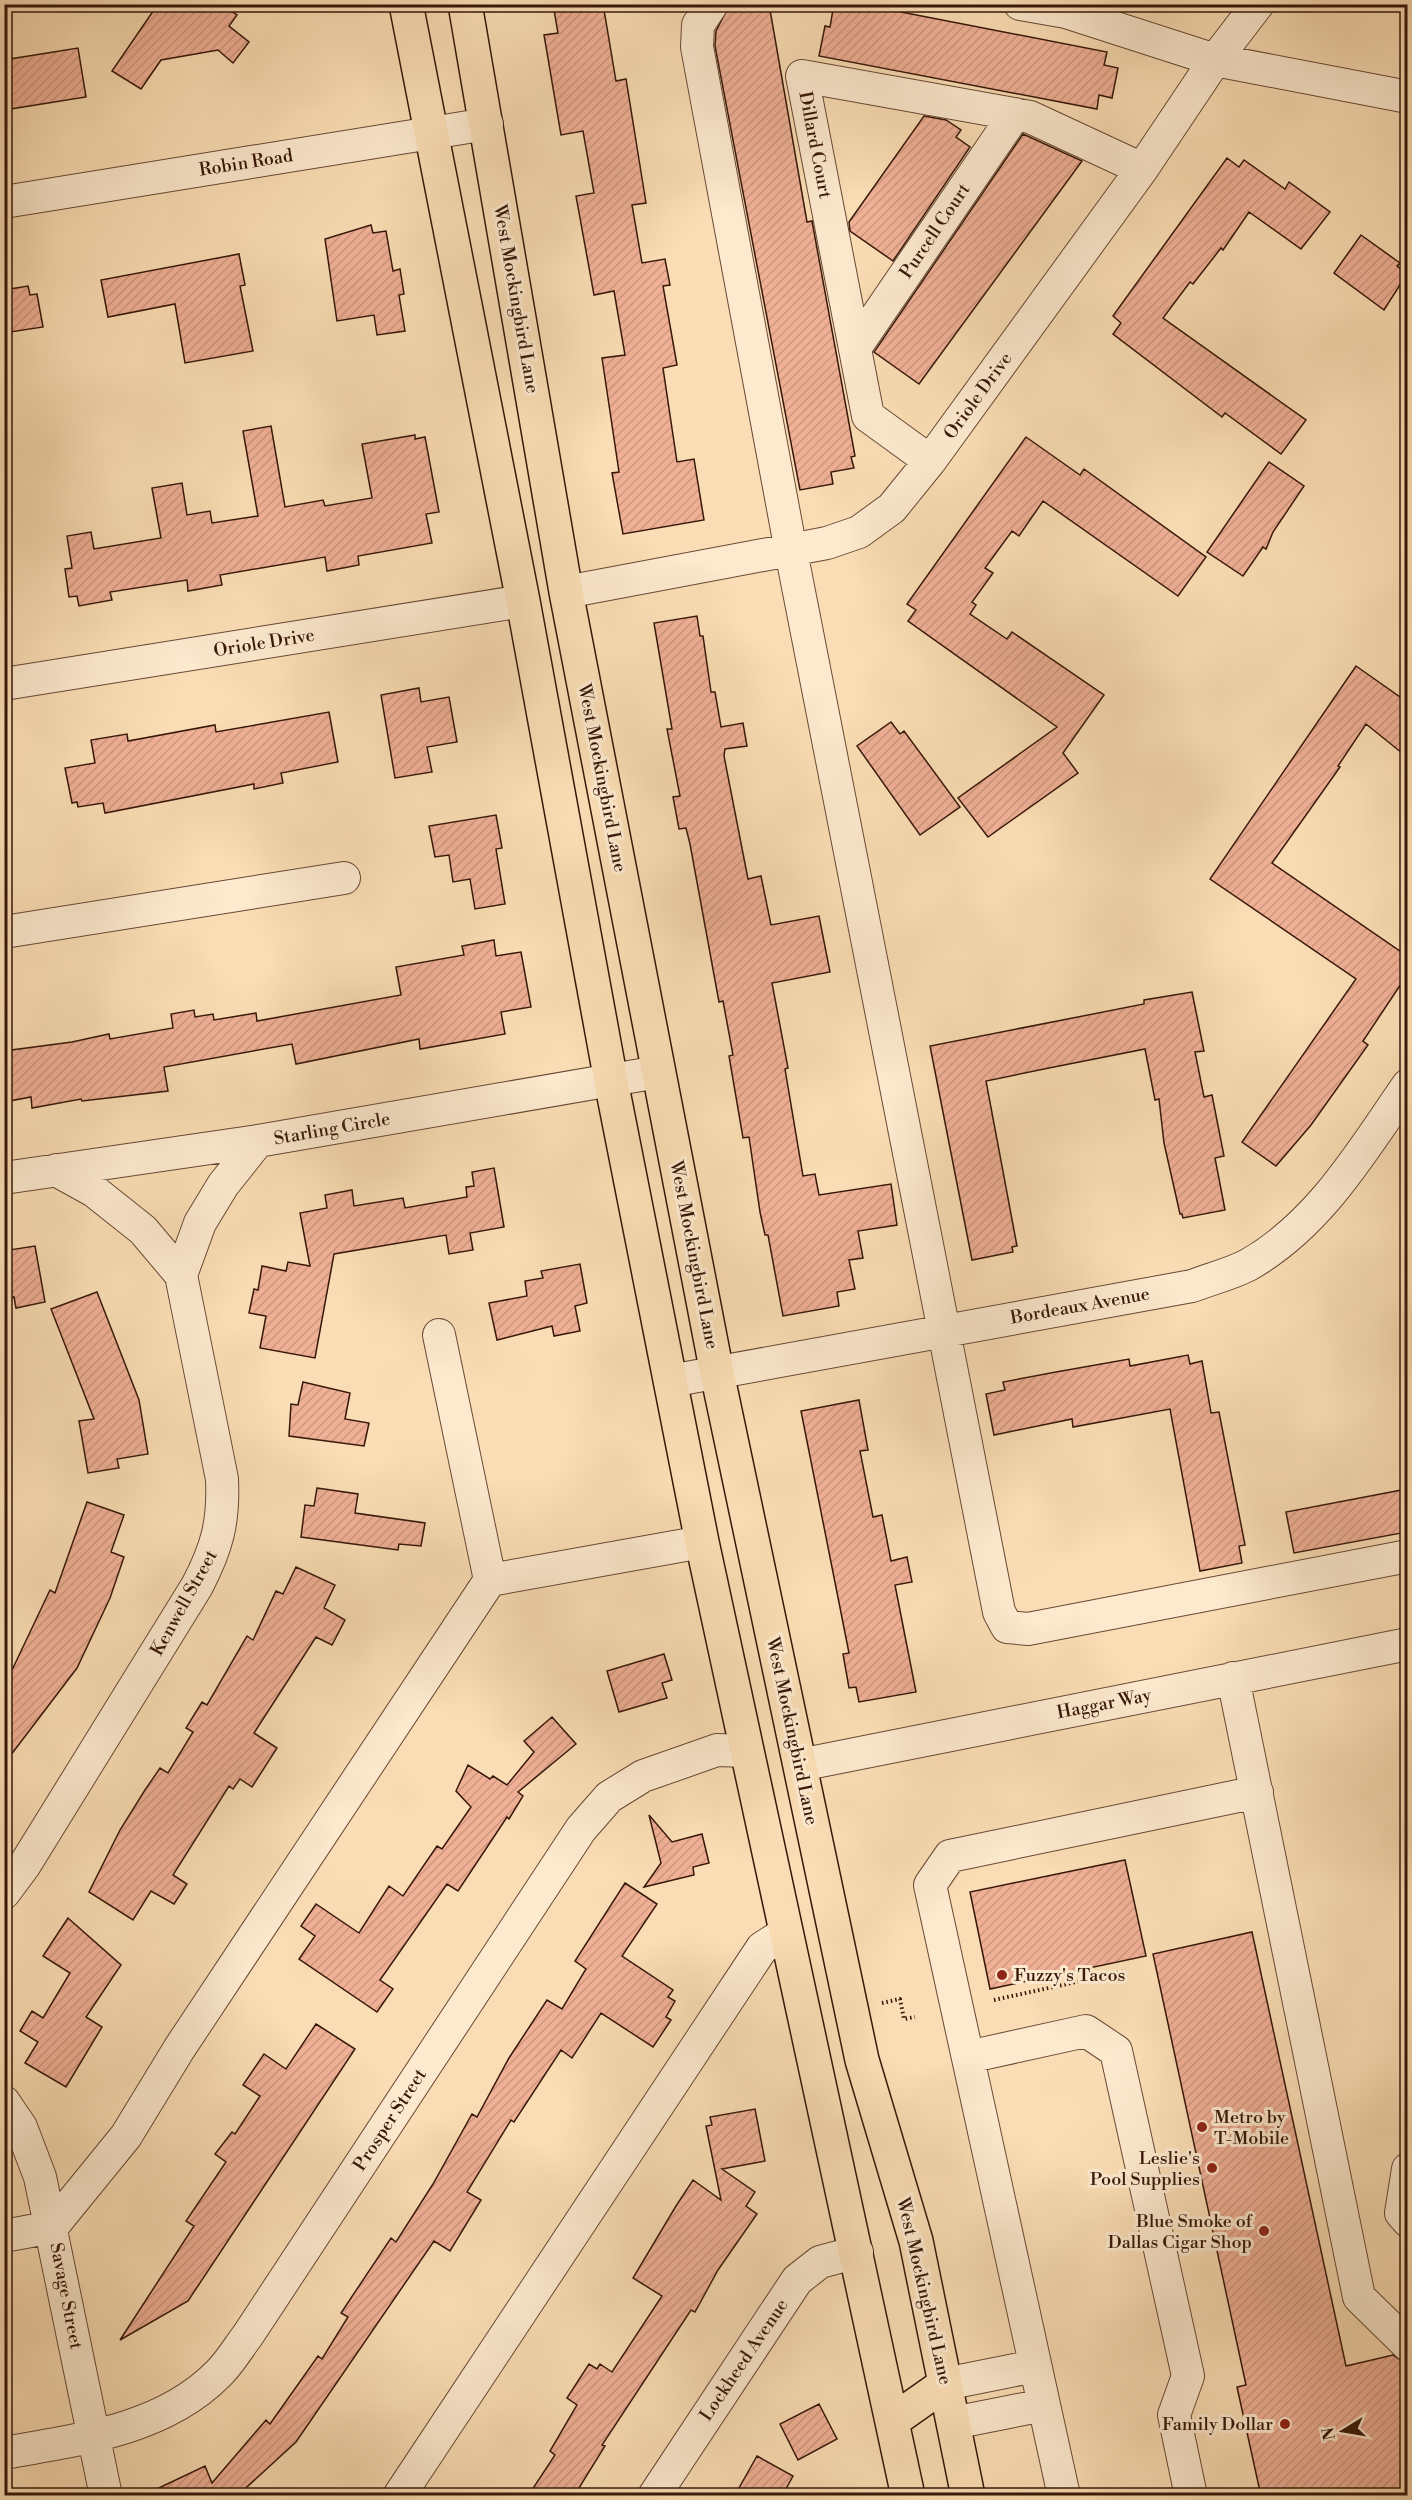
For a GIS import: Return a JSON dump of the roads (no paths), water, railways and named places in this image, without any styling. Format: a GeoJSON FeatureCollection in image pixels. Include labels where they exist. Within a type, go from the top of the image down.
{"type":"FeatureCollection","features":[{"type":"Feature","properties":{"kind":"main road"},"geometry":{"type":"LineString","coordinates":[[406,4],[523,601],[611,1081],[702,1542],[818,2088],[894,2420],[908,2496]]}},
{"type":"Feature","properties":{"kind":"main road","name":"West Mockingbird Lane"},"geometry":{"type":"LineString","coordinates":[[465,4],[566,592],[717,1373],[862,2060],[916,2241],[968,2496]]}},
{"type":"Feature","properties":{"kind":"main road"},"geometry":{"type":"LineString","coordinates":[[523,601],[566,592]]}},
{"type":"Feature","properties":{"kind":"main road"},"geometry":{"type":"LineString","coordinates":[[746,1751],[800,1765]]}},
{"type":"Feature","properties":{"kind":"main road"},"geometry":{"type":"LineString","coordinates":[[894,2420],[945,2384]]}},
{"type":"Feature","properties":{"kind":"main road"},"geometry":{"type":"LineString","coordinates":[[894,2420],[953,2423]]}},
{"type":"Feature","properties":{"kind":"street"},"geometry":{"type":"LineString","coordinates":[[712,4],[698,25],[697,47],[791,551],[999,1612],[1007,1627],[1028,1629],[1407,1556]]}},
{"type":"Feature","properties":{"kind":"street"},"geometry":{"type":"LineString","coordinates":[[1020,4],[1066,12],[1215,60],[1407,96]]}},
{"type":"Feature","properties":{"kind":"street","name":"Oriole Drive"},"geometry":{"type":"LineString","coordinates":[[566,592],[827,543],[859,532],[892,508],[930,461],[1142,169],[1215,60],[1257,4]]}},
{"type":"Feature","properties":{"kind":"street","name":"Dillard Court"},"geometry":{"type":"LineString","coordinates":[[930,461],[868,416],[802,76],[1030,117],[1142,169]]}},
{"type":"Feature","properties":{"kind":"street","name":"Purcell Court"},"geometry":{"type":"LineString","coordinates":[[855,348],[1015,114]]}},
{"type":"Feature","properties":{"kind":"street","name":"Robin Road"},"geometry":{"type":"LineString","coordinates":[[4,202],[487,124]]}},
{"type":"Feature","properties":{"kind":"street","name":"Oriole Drive"},"geometry":{"type":"LineString","coordinates":[[4,684],[523,601]]}},
{"type":"Feature","properties":{"kind":"street"},"geometry":{"type":"LineString","coordinates":[[4,932],[344,878]]}},
{"type":"Feature","properties":{"kind":"street","name":"Starling Circle"},"geometry":{"type":"LineString","coordinates":[[4,1178],[258,1141],[658,1072]]}},
{"type":"Feature","properties":{"kind":"street","name":"Bordeaux Avenue"},"geometry":{"type":"LineString","coordinates":[[670,1381],[1192,1286],[1247,1265],[1293,1233],[1334,1191],[1407,1085]]}},
{"type":"Feature","properties":{"kind":"street"},"geometry":{"type":"LineString","coordinates":[[181,1275],[200,1223],[223,1185],[258,1141]]}},
{"type":"Feature","properties":{"kind":"street","name":"Kenwell Street"},"geometry":{"type":"LineString","coordinates":[[4,1893],[36,1846],[197,1586],[215,1553],[224,1509],[222,1479],[181,1275],[143,1230],[94,1191],[56,1170]]}},
{"type":"Feature","properties":{"kind":"street"},"geometry":{"type":"LineString","coordinates":[[4,2236],[52,2226],[126,2136],[179,2049],[490,1580],[439,1335]]}},
{"type":"Feature","properties":{"kind":"street"},"geometry":{"type":"LineString","coordinates":[[490,1580],[702,1542]]}},
{"type":"Feature","properties":{"kind":"street","name":"Haggar Way"},"geometry":{"type":"LineString","coordinates":[[800,1765],[1407,1644]]}},
{"type":"Feature","properties":{"kind":"street"},"geometry":{"type":"LineString","coordinates":[[1233,1678],[1359,2297],[1407,2345]]}},
{"type":"Feature","properties":{"kind":"street","name":"Prosper Street"},"geometry":{"type":"LineString","coordinates":[[4,2453],[93,2436],[134,2424],[183,2402],[218,2375],[248,2335],[581,1829],[609,1797],[643,1776],[717,1750],[746,1751]]}},
{"type":"Feature","properties":{"kind":"street"},"geometry":{"type":"LineString","coordinates":[[1064,2496],[930,1885],[950,1856],[1257,1792]]}},
{"type":"Feature","properties":{"kind":"street"},"geometry":{"type":"LineString","coordinates":[[399,2496],[762,1948],[785,1933]]}},
{"type":"Feature","properties":{"kind":"street"},"geometry":{"type":"LineString","coordinates":[[968,2057],[1086,2031],[1116,2051],[1188,2376],[1174,2415],[1191,2496]]}},
{"type":"Feature","properties":{"kind":"street","name":"Savage Street"},"geometry":{"type":"LineString","coordinates":[[5,2102],[21,2127],[40,2176],[52,2226],[105,2496]]}},
{"type":"Feature","properties":{"kind":"street"},"geometry":{"type":"LineString","coordinates":[[1407,2169],[1401,2213],[1407,2221]]}},
{"type":"Feature","properties":{"kind":"street","name":"Lockheed Avenue"},"geometry":{"type":"LineString","coordinates":[[654,2496],[797,2280],[820,2262],[857,2252]]}},
{"type":"Feature","properties":{"kind":"street"},"geometry":{"type":"LineString","coordinates":[[945,2384],[1035,2366]]}},
{"type":"Feature","properties":{"kind":"street"},"geometry":{"type":"LineString","coordinates":[[953,2423],[1044,2405]]}},
{"type":"Feature","properties":{"kind":"place","name":"Fuzzy's Tacos"},"geometry":{"type":"Point","coordinates":[1002,1975]}},
{"type":"Feature","properties":{"kind":"place","name":"Metro by T-Mobile"},"geometry":{"type":"Point","coordinates":[1202,2127]}},
{"type":"Feature","properties":{"kind":"place","name":"Leslie's Pool Supplies"},"geometry":{"type":"Point","coordinates":[1212,2168]}},
{"type":"Feature","properties":{"kind":"place","name":"Blue Smoke of Dallas Cigar Shop"},"geometry":{"type":"Point","coordinates":[1264,2231]}},
{"type":"Feature","properties":{"kind":"place","name":"Family Dollar"},"geometry":{"type":"Point","coordinates":[1285,2424]}}]}
